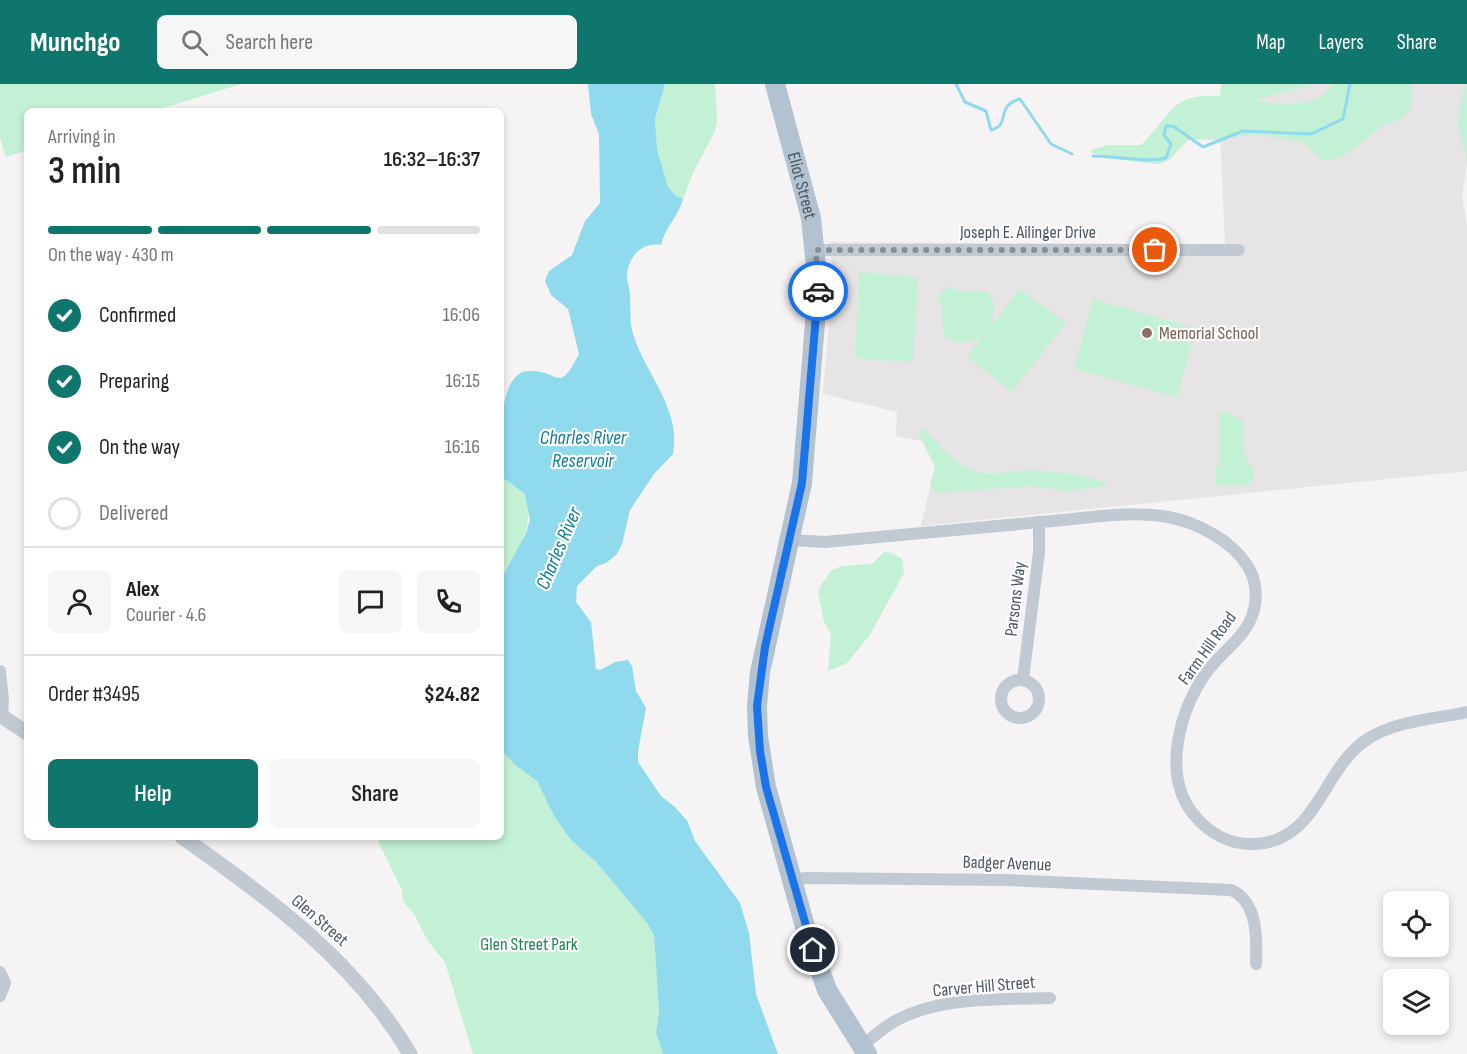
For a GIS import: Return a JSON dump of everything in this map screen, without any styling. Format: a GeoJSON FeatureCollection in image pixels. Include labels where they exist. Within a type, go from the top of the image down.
{"type":"FeatureCollection","features":[{"type":"Feature","properties":{"kind":"main road","name":"Eliot Street"},"geometry":{"type":"LineString","coordinates":[[775,84],[807,202],[816,250],[817,304],[802,483],[791,540],[765,647],[757,706],[760,751],[766,787],[792,880],[828,990],[864,1050]]}},
{"type":"Feature","properties":{"kind":"street","name":"Joseph E. Ailinger Drive"},"geometry":{"type":"LineString","coordinates":[[816,250],[1239,250]]}},
{"type":"Feature","properties":{"kind":"street","name":"Farm Hill Road"},"geometry":{"type":"LineString","coordinates":[[791,540],[825,542],[1128,515],[1167,517],[1190,524],[1227,544],[1248,566],[1255,585],[1252,615],[1243,633],[1212,666],[1197,687],[1184,717],[1177,753],[1179,785],[1187,804],[1202,823],[1222,838],[1233,842],[1255,844],[1280,839],[1292,832],[1309,816],[1343,763],[1368,739],[1389,729],[1467,712]]}},
{"type":"Feature","properties":{"kind":"street","name":"Parsons Way"},"geometry":{"type":"LineString","coordinates":[[1023,680],[1039,552],[1039,522]]}},
{"type":"Feature","properties":{"kind":"street"},"geometry":{"type":"LineString","coordinates":[[0,670],[1,716],[24,731]]}},
{"type":"Feature","properties":{"kind":"street","name":"Glen Street"},"geometry":{"type":"LineString","coordinates":[[186,840],[268,900],[339,962],[366,989],[410,1054]]}},
{"type":"Feature","properties":{"kind":"street","name":"Badger Avenue"},"geometry":{"type":"LineString","coordinates":[[792,880],[806,878],[1007,880],[1164,889],[1220,889],[1237,892],[1249,906],[1256,944],[1256,964]]}},
{"type":"Feature","properties":{"kind":"street"},"geometry":{"type":"LineString","coordinates":[[0,972],[5,983],[0,996]]}},
{"type":"Feature","properties":{"kind":"street","name":"Carver Hill Street"},"geometry":{"type":"LineString","coordinates":[[864,1050],[892,1022],[939,1005],[982,1000],[1050,998]]}},
{"type":"Feature","properties":{"kind":"shaded area","name":"Memorial School"},"geometry":{"type":"Polygon","coordinates":[[[1312,84],[1467,84],[1467,164],[1462,197],[1467,225],[1467,471],[921,526],[940,445],[896,436],[897,412],[823,394],[833,273],[829,242],[1225,244],[1219,109],[1312,84]]]}},
{"type":"Feature","properties":{"kind":"green space"},"geometry":{"type":"Polygon","coordinates":[[[0,84],[241,84],[164,108],[24,108],[24,151],[6,157],[0,138],[0,84]]]}},
{"type":"Feature","properties":{"kind":"green space"},"geometry":{"type":"Polygon","coordinates":[[[665,84],[715,84],[717,120],[715,131],[693,173],[683,199],[675,195],[668,187],[657,149],[655,119],[665,84]]]}},
{"type":"Feature","properties":{"kind":"green space"},"geometry":{"type":"Polygon","coordinates":[[[1221,84],[1312,84],[1254,100],[1285,104],[1319,98],[1332,84],[1412,84],[1412,99],[1406,115],[1383,126],[1355,148],[1331,160],[1322,160],[1303,142],[1260,135],[1219,140],[1193,139],[1187,141],[1168,161],[1157,164],[1104,158],[1089,151],[1108,145],[1141,145],[1172,109],[1190,98],[1220,96],[1221,84]]]}},
{"type":"Feature","properties":{"kind":"green space"},"geometry":{"type":"Polygon","coordinates":[[[1466,85],[1467,161],[1458,127],[1460,105],[1466,85]]]}},
{"type":"Feature","properties":{"kind":"green space"},"geometry":{"type":"Polygon","coordinates":[[[859,272],[918,277],[913,362],[855,358],[859,272]]]}},
{"type":"Feature","properties":{"kind":"green space"},"geometry":{"type":"Polygon","coordinates":[[[949,286],[952,290],[987,292],[994,304],[992,325],[1020,289],[1066,323],[1012,392],[967,357],[984,335],[974,340],[958,342],[943,335],[942,305],[937,298],[949,286]]]}},
{"type":"Feature","properties":{"kind":"green space"},"geometry":{"type":"Polygon","coordinates":[[[1093,299],[1196,328],[1177,397],[1074,369],[1093,299]]]}},
{"type":"Feature","properties":{"kind":"green space"},"geometry":{"type":"Polygon","coordinates":[[[1228,412],[1243,421],[1246,459],[1253,468],[1254,477],[1248,485],[1215,485],[1215,466],[1219,465],[1219,413],[1228,412]]]}},
{"type":"Feature","properties":{"kind":"green space"},"geometry":{"type":"Polygon","coordinates":[[[922,428],[953,459],[976,472],[992,474],[1018,471],[1051,472],[1106,482],[1105,486],[1067,491],[1030,486],[937,493],[930,486],[935,467],[918,433],[922,428]]]}},
{"type":"Feature","properties":{"kind":"green space"},"geometry":{"type":"Polygon","coordinates":[[[504,480],[525,494],[528,517],[523,538],[504,575],[504,480]]]}},
{"type":"Feature","properties":{"kind":"green space"},"geometry":{"type":"Polygon","coordinates":[[[885,551],[902,558],[904,573],[869,636],[847,663],[828,671],[831,634],[824,622],[818,592],[821,585],[831,571],[841,566],[872,564],[885,551]]]}},
{"type":"Feature","properties":{"kind":"green space","name":"Glen Street Park"},"geometry":{"type":"Polygon","coordinates":[[[504,752],[514,764],[537,781],[554,816],[571,840],[596,862],[647,923],[654,935],[659,1012],[656,1032],[663,1054],[473,1054],[445,962],[428,941],[414,914],[403,901],[402,890],[377,840],[504,840],[504,752]]]}},
{"type":"Feature","properties":{"kind":"water","name":"Charles River Reservoir"},"geometry":{"type":"Polygon","coordinates":[[[588,84],[665,84],[655,119],[657,149],[668,187],[675,195],[683,199],[661,245],[649,245],[638,251],[631,260],[627,276],[632,332],[670,414],[674,433],[673,454],[654,474],[630,510],[622,544],[617,554],[606,563],[597,566],[577,586],[576,602],[591,622],[596,669],[600,670],[615,662],[628,660],[632,666],[636,691],[646,708],[638,762],[661,796],[688,822],[695,841],[740,903],[749,933],[756,994],[778,1054],[663,1054],[656,1032],[659,1012],[654,935],[647,923],[596,862],[571,840],[554,816],[537,781],[514,764],[504,752],[504,574],[526,533],[530,520],[525,494],[504,480],[504,407],[510,385],[518,375],[529,371],[562,378],[572,367],[579,354],[568,309],[551,295],[545,281],[549,271],[572,255],[585,221],[600,203],[599,134],[591,114],[588,84]]]}},
{"type":"Feature","properties":{"kind":"waterway"},"geometry":{"type":"LineString","coordinates":[[956,84],[965,102],[986,111],[991,130],[1001,124],[1007,106],[1020,99],[1051,144],[1072,154]]}},
{"type":"Feature","properties":{"kind":"waterway"},"geometry":{"type":"LineString","coordinates":[[1093,156],[1141,160],[1166,158],[1171,144],[1164,135],[1166,126],[1173,126],[1203,147],[1243,131],[1311,134],[1343,119],[1350,84]]}},
{"type":"Feature","properties":{"kind":"way so far"},"geometry":{"type":"LineString","coordinates":[[818,291],[816,250],[1155,250]]}},
{"type":"Feature","properties":{"kind":"place","name":"Memorial School"},"geometry":{"type":"Point","coordinates":[1147,333]}},
{"type":"Feature","properties":{"kind":"route"},"geometry":{"type":"LineString","coordinates":[[813,950],[766,787],[760,751],[757,706],[765,647],[802,483],[818,291]]}},
{"type":"Feature","properties":{"kind":"water label","name":"Charles River"},"geometry":{"type":"Point","coordinates":[558,548]}}]}
